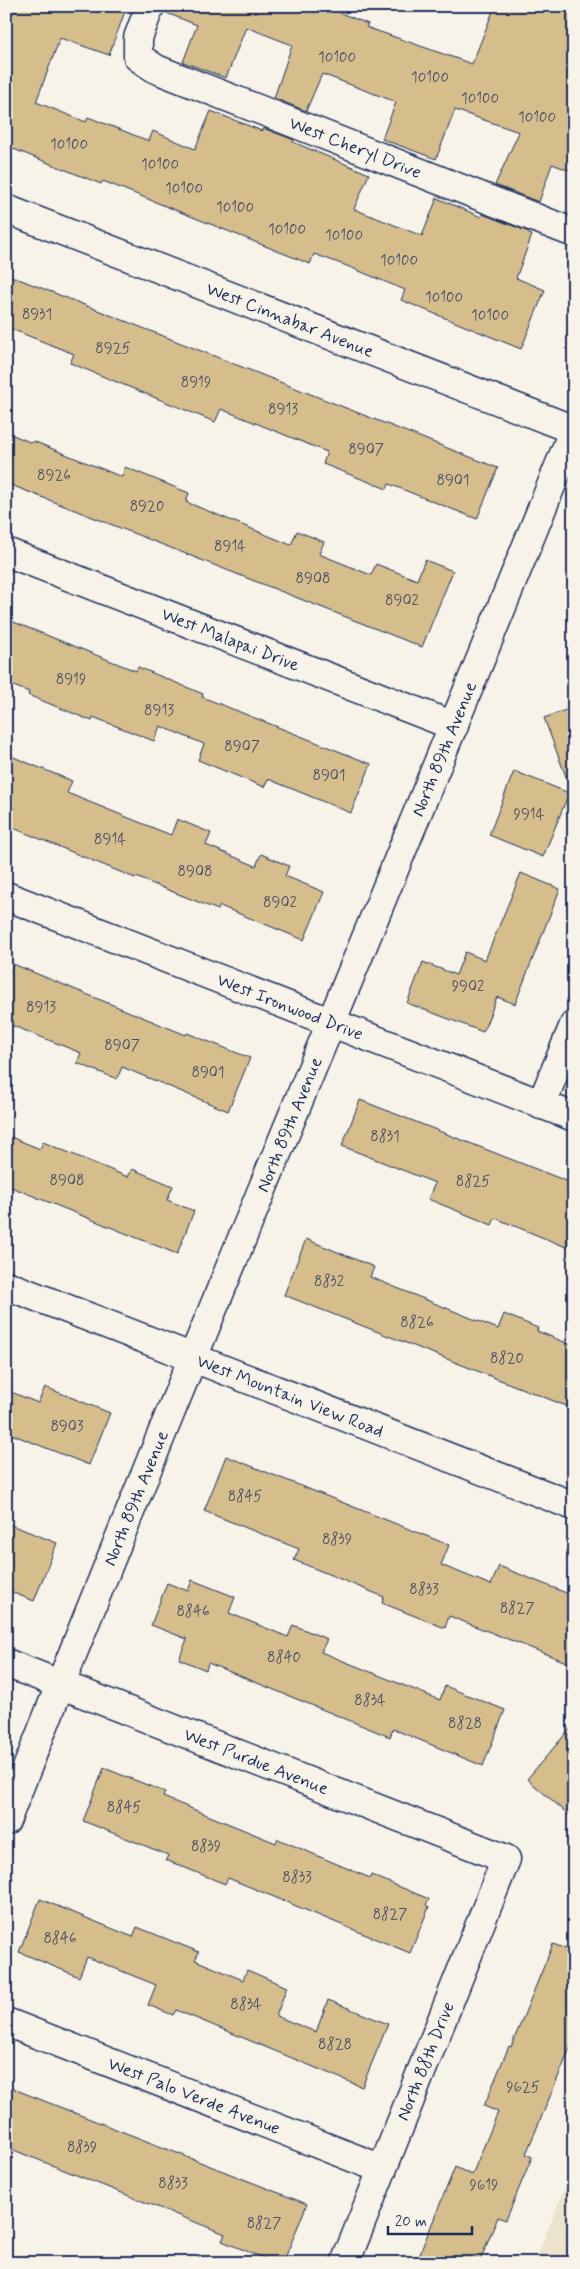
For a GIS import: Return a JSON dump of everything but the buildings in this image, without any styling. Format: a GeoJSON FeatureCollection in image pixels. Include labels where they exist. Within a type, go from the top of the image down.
{"type":"FeatureCollection","features":[{"type":"Feature","properties":{"kind":"street","name":"West Cheryl Drive"},"geometry":{"type":"LineString","coordinates":[[150,6],[138,38],[138,57],[156,69],[574,232]]}},
{"type":"Feature","properties":{"kind":"street","name":"West Cinnabar Avenue"},"geometry":{"type":"LineString","coordinates":[[6,209],[574,429]]}},
{"type":"Feature","properties":{"kind":"street","name":"North 89th Avenue"},"geometry":{"type":"LineString","coordinates":[[6,1821],[192,1359],[454,726],[574,429]]}},
{"type":"Feature","properties":{"kind":"street","name":"West Malapai Drive"},"geometry":{"type":"LineString","coordinates":[[6,552],[454,726]]}},
{"type":"Feature","properties":{"kind":"street","name":"West Ironwood Drive"},"geometry":{"type":"LineString","coordinates":[[6,896],[574,1117]]}},
{"type":"Feature","properties":{"kind":"street"},"geometry":{"type":"LineString","coordinates":[[542,1105],[574,1025]]}},
{"type":"Feature","properties":{"kind":"street","name":"West Mountain View Road"},"geometry":{"type":"LineString","coordinates":[[6,1285],[192,1359],[574,1506]]}},
{"type":"Feature","properties":{"kind":"street","name":"West Purdue Avenue"},"geometry":{"type":"LineString","coordinates":[[6,1663],[506,1859]]}},
{"type":"Feature","properties":{"kind":"street","name":"North 88th Drive"},"geometry":{"type":"LineString","coordinates":[[344,2263],[506,1859]]}},
{"type":"Feature","properties":{"kind":"street","name":"West Palo Verde Avenue"},"geometry":{"type":"LineString","coordinates":[[6,2022],[382,2169]]}},
{"type":"Feature","properties":{"kind":"shaded area"},"geometry":{"type":"Polygon","coordinates":[[[574,2166],[574,2263],[534,2263],[574,2166]]]}}]}
